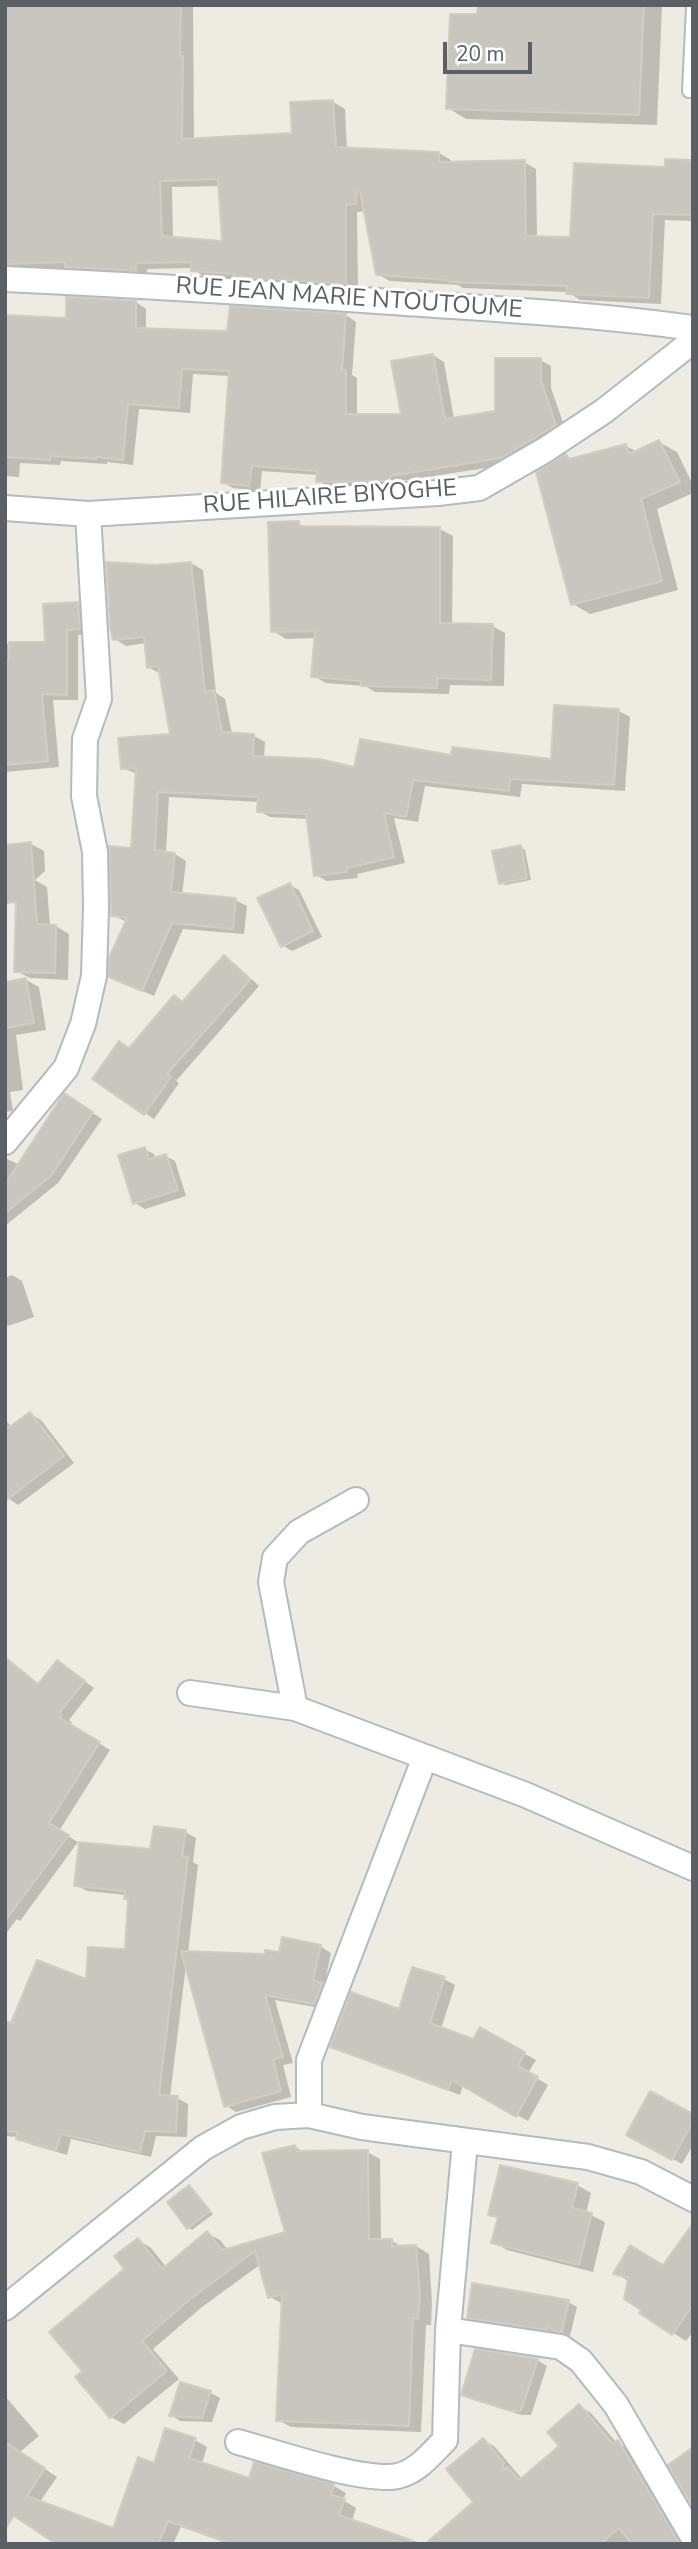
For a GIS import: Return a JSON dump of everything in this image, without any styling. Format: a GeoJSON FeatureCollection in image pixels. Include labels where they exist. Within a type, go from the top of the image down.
{"type":"FeatureCollection","features":[{"type":"Feature","properties":{"kind":"street","name":"RUE JEAN MARIE NTOUTOUME"},"geometry":{"type":"LineString","coordinates":[[5,279],[142,285],[479,308],[626,319],[693,328]]}},
{"type":"Feature","properties":{"kind":"street","name":"RUE HILAIRE BIYOGHE"},"geometry":{"type":"LineString","coordinates":[[5,508],[88,514],[438,493],[479,488],[545,450],[604,411],[693,341]]}},
{"type":"Feature","properties":{"kind":"street"},"geometry":{"type":"LineString","coordinates":[[5,1142],[66,1068],[83,1024],[94,976],[95,852],[83,796],[85,739],[99,699],[88,514]]}},
{"type":"Feature","properties":{"kind":"street"},"geometry":{"type":"LineString","coordinates":[[295,1708],[271,1581],[275,1558],[299,1532],[356,1500]]}},
{"type":"Feature","properties":{"kind":"street"},"geometry":{"type":"LineString","coordinates":[[190,1693],[295,1708],[526,1795],[693,1868]]}},
{"type":"Feature","properties":{"kind":"street"},"geometry":{"type":"LineString","coordinates":[[309,2115],[309,2060],[425,1757]]}},
{"type":"Feature","properties":{"kind":"street"},"geometry":{"type":"LineString","coordinates":[[5,2308],[203,2148],[241,2127],[275,2117],[309,2115],[362,2127],[588,2157],[641,2172],[693,2199]]}},
{"type":"Feature","properties":{"kind":"street"},"geometry":{"type":"LineString","coordinates":[[238,2442],[372,2477],[398,2476],[419,2467],[445,2440],[448,2330],[465,2142]]}},
{"type":"Feature","properties":{"kind":"street"},"geometry":{"type":"LineString","coordinates":[[448,2330],[561,2347],[581,2361],[616,2405],[693,2537]]}},
{"type":"Feature","properties":{"kind":"lane"},"geometry":{"type":"LineString","coordinates":[[689,91],[693,7]]}},
{"type":"Feature","properties":{"kind":"building"},"geometry":{"type":"Polygon","coordinates":[[[5,5],[181,5],[182,139],[292,133],[290,102],[333,100],[336,147],[439,152],[439,162],[525,160],[526,236],[570,237],[574,163],[665,167],[665,159],[693,160],[693,215],[653,214],[649,298],[566,294],[567,286],[449,282],[376,275],[360,191],[357,191],[356,204],[346,205],[346,284],[234,277],[234,274],[191,271],[191,262],[136,263],[136,271],[65,267],[65,262],[5,264],[5,5]],[[218,179],[160,181],[162,236],[222,241],[218,179]]]}},
{"type":"Feature","properties":{"kind":"building"},"geometry":{"type":"Polygon","coordinates":[[[478,5],[644,5],[639,115],[446,109],[450,14],[477,14],[478,5]]]}},
{"type":"Feature","properties":{"kind":"building"},"geometry":{"type":"Polygon","coordinates":[[[66,297],[136,301],[136,328],[227,331],[230,306],[346,314],[342,371],[346,370],[346,414],[401,414],[391,361],[433,354],[445,419],[495,411],[495,358],[541,358],[541,380],[556,425],[501,458],[390,476],[390,481],[316,482],[317,471],[252,466],[249,486],[221,483],[229,371],[182,369],[179,408],[128,404],[123,460],[96,457],[50,456],[50,460],[5,457],[5,315],[66,318],[66,297]]]}},
{"type":"Feature","properties":{"kind":"building"},"geometry":{"type":"Polygon","coordinates":[[[659,440],[680,482],[641,499],[662,581],[571,605],[536,472],[566,454],[569,459],[626,444],[629,454],[659,440]]]}},
{"type":"Feature","properties":{"kind":"building"},"geometry":{"type":"Polygon","coordinates":[[[299,521],[299,526],[440,527],[440,623],[493,624],[491,680],[437,678],[437,688],[361,686],[361,681],[311,677],[315,631],[271,632],[268,522],[299,521]]]}},
{"type":"Feature","properties":{"kind":"building"},"geometry":{"type":"Polygon","coordinates":[[[106,562],[157,565],[191,562],[205,692],[214,690],[222,732],[254,734],[253,756],[319,759],[354,767],[360,739],[451,755],[452,747],[551,759],[554,705],[619,709],[614,785],[510,779],[509,791],[413,780],[406,817],[384,813],[394,857],[347,868],[347,872],[314,876],[306,814],[257,812],[258,797],[158,792],[155,850],[175,853],[171,892],[236,898],[233,929],[172,923],[142,991],[109,977],[109,958],[127,918],[111,916],[109,846],[131,848],[136,768],[121,769],[118,738],[170,734],[158,666],[147,668],[144,637],[113,640],[106,562]]]}},
{"type":"Feature","properties":{"kind":"building"},"geometry":{"type":"Polygon","coordinates":[[[78,602],[80,629],[67,630],[67,695],[42,694],[48,761],[5,765],[5,660],[9,660],[9,642],[45,642],[43,604],[78,602]]]}},
{"type":"Feature","properties":{"kind":"building"},"geometry":{"type":"Polygon","coordinates":[[[31,842],[37,924],[56,925],[55,973],[14,972],[16,902],[5,903],[5,845],[31,842]]]}},
{"type":"Feature","properties":{"kind":"building"},"geometry":{"type":"Polygon","coordinates":[[[521,845],[527,878],[499,884],[492,851],[521,845]]]}},
{"type":"Feature","properties":{"kind":"building"},"geometry":{"type":"Polygon","coordinates":[[[290,883],[313,931],[281,947],[257,898],[290,883]]]}},
{"type":"Feature","properties":{"kind":"building"},"geometry":{"type":"Polygon","coordinates":[[[224,955],[250,980],[167,1074],[171,1077],[144,1115],[92,1079],[119,1041],[129,1048],[174,995],[182,1002],[224,955]]]}},
{"type":"Feature","properties":{"kind":"building"},"geometry":{"type":"Polygon","coordinates":[[[26,978],[34,1023],[5,1028],[5,982],[26,978]]]}},
{"type":"Feature","properties":{"kind":"building"},"geometry":{"type":"Polygon","coordinates":[[[64,1093],[93,1112],[51,1176],[5,1213],[5,1184],[64,1093]]]}},
{"type":"Feature","properties":{"kind":"building"},"geometry":{"type":"Polygon","coordinates":[[[145,1147],[149,1159],[166,1154],[178,1190],[133,1204],[118,1155],[145,1147]]]}},
{"type":"Feature","properties":{"kind":"building"},"geometry":{"type":"Polygon","coordinates":[[[30,1412],[64,1456],[5,1501],[5,1430],[30,1412]]]}},
{"type":"Feature","properties":{"kind":"building"},"geometry":{"type":"Polygon","coordinates":[[[5,1657],[38,1684],[57,1660],[85,1681],[59,1713],[62,1715],[60,1718],[100,1742],[49,1823],[69,1835],[5,1921],[5,1657]]]}},
{"type":"Feature","properties":{"kind":"building"},"geometry":{"type":"Polygon","coordinates":[[[154,1826],[186,1830],[182,1856],[188,1857],[159,2095],[178,2096],[176,2132],[145,2131],[140,2152],[61,2134],[56,2150],[16,2139],[18,2132],[5,2131],[5,2021],[11,2023],[37,1960],[86,1979],[88,1947],[125,1949],[128,1899],[124,1899],[125,1891],[74,1886],[79,1842],[150,1849],[154,1826]]]}},
{"type":"Feature","properties":{"kind":"building"},"geometry":{"type":"Polygon","coordinates":[[[282,1937],[321,1945],[313,1980],[323,1983],[314,2004],[265,1995],[283,2057],[273,2059],[281,2091],[224,2107],[181,1951],[265,1954],[265,1950],[279,1952],[282,1937]]]}},
{"type":"Feature","properties":{"kind":"building"},"geometry":{"type":"Polygon","coordinates":[[[412,1967],[445,1977],[430,2023],[473,2039],[480,2027],[525,2052],[518,2066],[538,2077],[516,2117],[452,2080],[448,2090],[330,2047],[351,1992],[399,2009],[412,1967]]]}},
{"type":"Feature","properties":{"kind":"building"},"geometry":{"type":"Polygon","coordinates":[[[650,2091],[693,2114],[693,2121],[672,2160],[626,2135],[650,2091]]]}},
{"type":"Feature","properties":{"kind":"building"},"geometry":{"type":"Polygon","coordinates":[[[295,2145],[297,2151],[368,2150],[369,2239],[392,2239],[392,2246],[416,2245],[420,2295],[418,2319],[413,2318],[409,2426],[276,2421],[282,2294],[268,2298],[255,2251],[189,2300],[142,2341],[167,2371],[110,2418],[75,2377],[82,2371],[49,2332],[124,2269],[114,2256],[138,2238],[162,2269],[207,2231],[222,2250],[285,2232],[262,2153],[295,2145]]]}},
{"type":"Feature","properties":{"kind":"building"},"geometry":{"type":"Polygon","coordinates":[[[500,2165],[578,2183],[572,2208],[592,2213],[579,2265],[491,2243],[498,2217],[488,2215],[500,2165]]]}},
{"type":"Feature","properties":{"kind":"building"},"geometry":{"type":"Polygon","coordinates":[[[189,2185],[210,2211],[187,2229],[167,2202],[189,2185]]]}},
{"type":"Feature","properties":{"kind":"building"},"geometry":{"type":"Polygon","coordinates":[[[693,2223],[693,2305],[672,2335],[639,2313],[641,2310],[624,2299],[628,2278],[613,2274],[630,2245],[663,2265],[693,2223]]]}},
{"type":"Feature","properties":{"kind":"building"},"geometry":{"type":"Polygon","coordinates":[[[472,2283],[569,2300],[562,2332],[554,2331],[548,2326],[547,2330],[467,2318],[472,2283]]]}},
{"type":"Feature","properties":{"kind":"building"},"geometry":{"type":"Polygon","coordinates":[[[475,2349],[538,2359],[521,2411],[511,2411],[461,2395],[475,2349]]]}},
{"type":"Feature","properties":{"kind":"building"},"geometry":{"type":"Polygon","coordinates":[[[180,2382],[211,2391],[202,2418],[169,2416],[180,2382]]]}},
{"type":"Feature","properties":{"kind":"building"},"geometry":{"type":"Polygon","coordinates":[[[579,2404],[613,2444],[618,2440],[680,2544],[632,2544],[619,2528],[600,2544],[425,2544],[473,2502],[446,2469],[483,2438],[504,2463],[501,2472],[507,2467],[519,2480],[559,2446],[547,2432],[579,2404]]]}},
{"type":"Feature","properties":{"kind":"building"},"geometry":{"type":"Polygon","coordinates":[[[165,2428],[196,2438],[189,2458],[249,2478],[254,2462],[334,2484],[331,2495],[345,2499],[339,2515],[411,2540],[411,2544],[234,2544],[168,2521],[158,2544],[56,2544],[14,2516],[5,2529],[5,2442],[45,2468],[27,2496],[113,2528],[138,2457],[154,2463],[165,2428]]]}},
{"type":"Feature","properties":{"kind":"building"},"geometry":{"type":"Polygon","coordinates":[[[693,2447],[693,2507],[668,2465],[693,2447]]]}}]}
